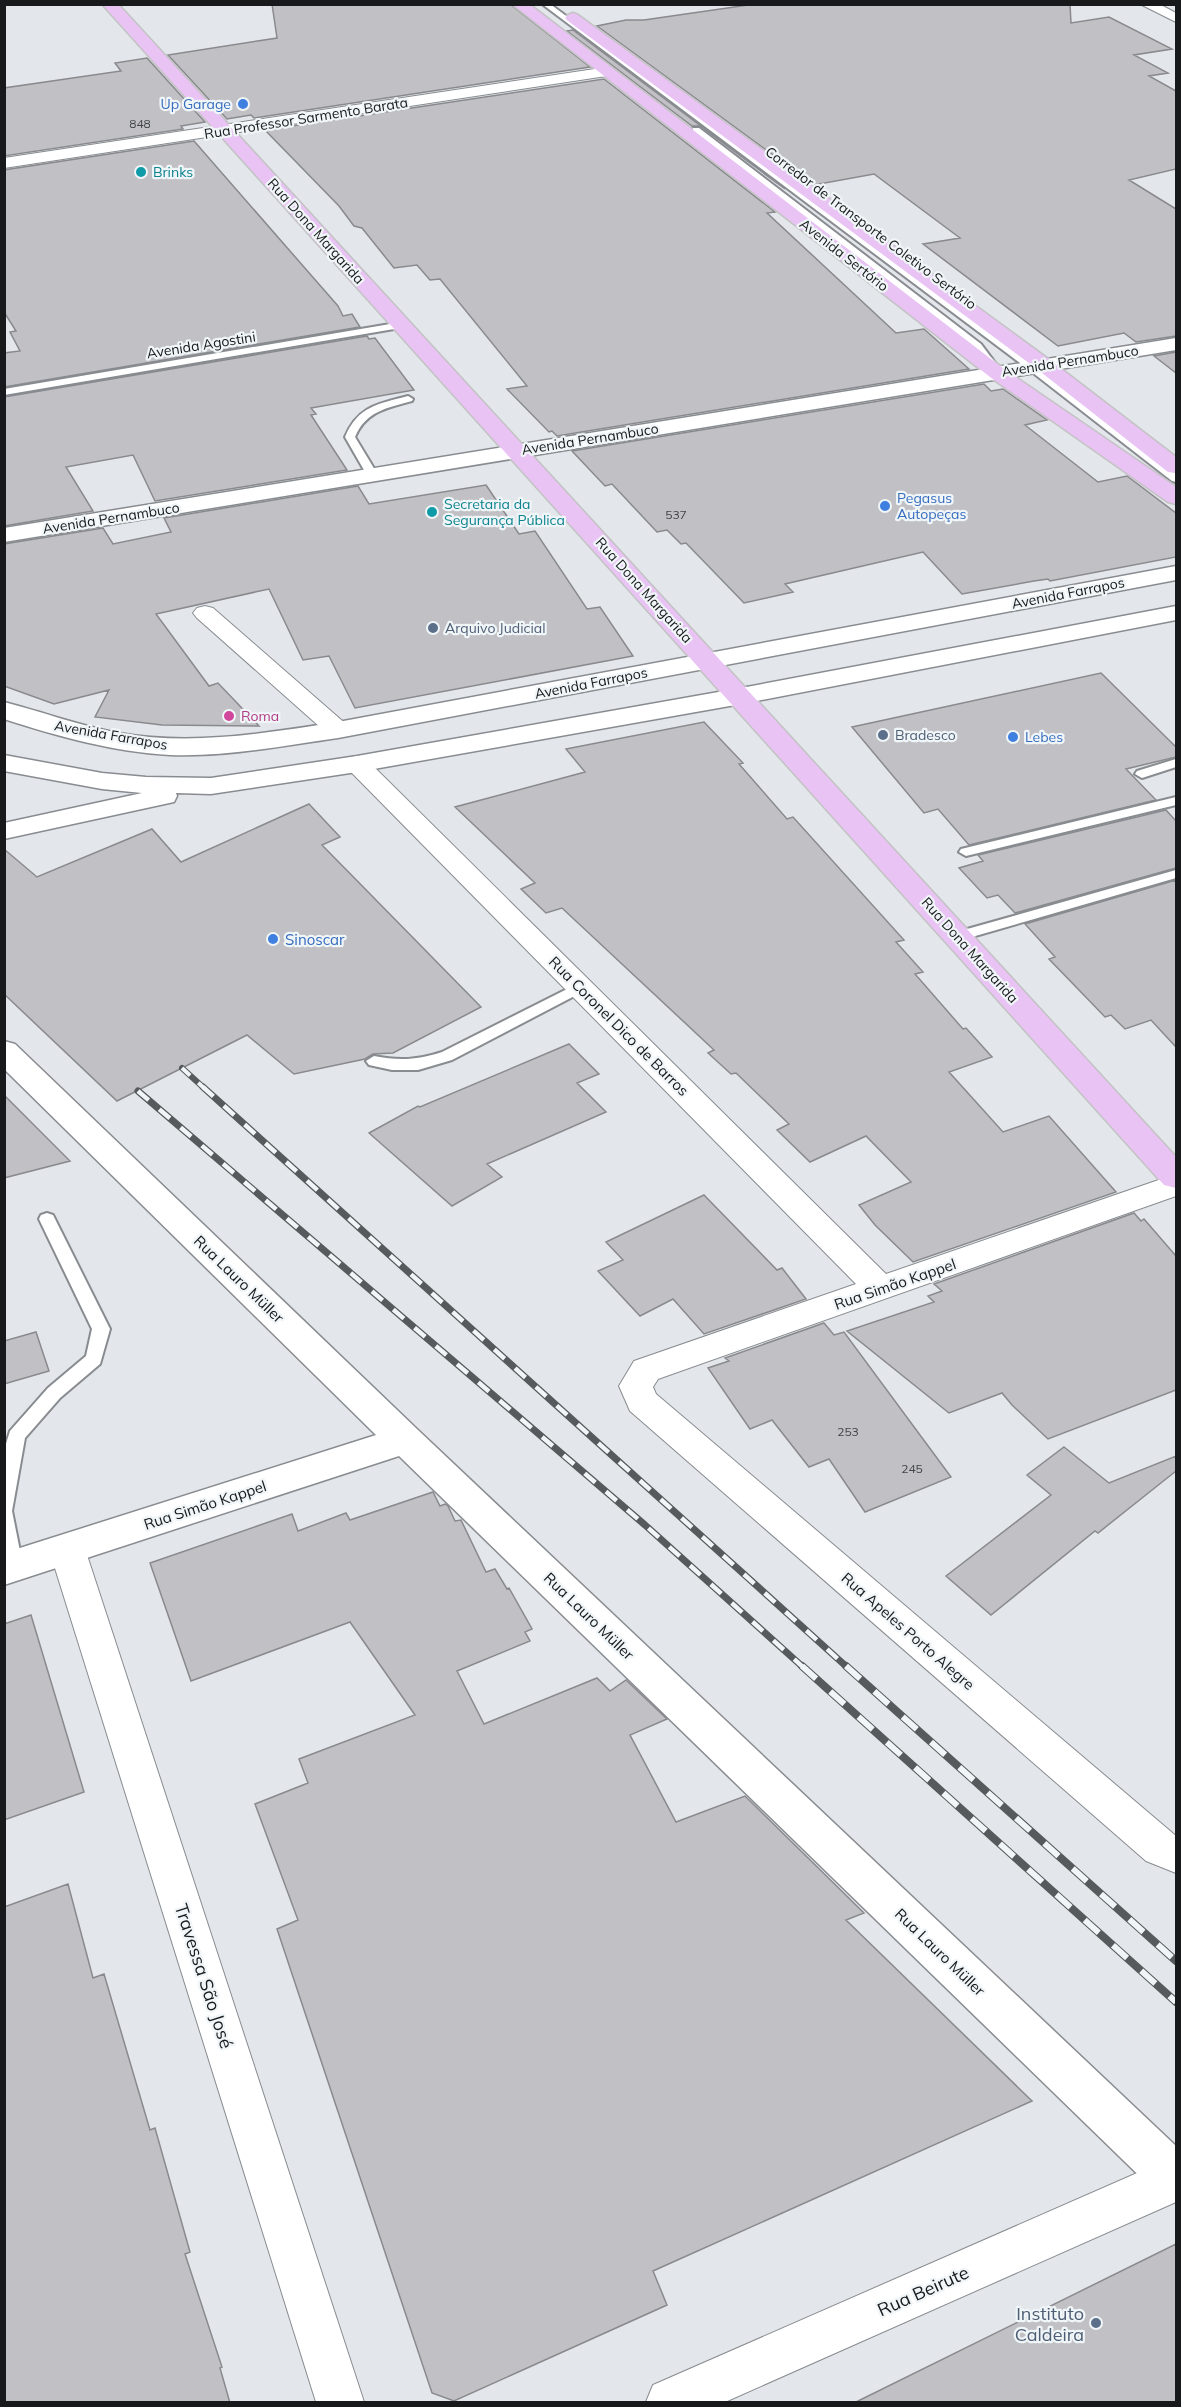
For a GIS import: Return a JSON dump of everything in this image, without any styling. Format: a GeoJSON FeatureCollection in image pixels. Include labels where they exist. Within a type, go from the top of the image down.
{"type":"FeatureCollection","features":[{"type":"Feature","properties":{"kind":"main road","name":"Rua Dona Margarida"},"geometry":{"type":"LineString","coordinates":[[109,4],[741,696],[1176,1177]]}},
{"type":"Feature","properties":{"kind":"main road","name":"Avenida Sertório"},"geometry":{"type":"LineString","coordinates":[[519,4],[613,72],[997,373],[1176,497]]}},
{"type":"Feature","properties":{"kind":"main road","name":"Avenida Sertório"},"geometry":{"type":"LineString","coordinates":[[555,4],[1176,467]]}},
{"type":"Feature","properties":{"kind":"street"},"geometry":{"type":"LineString","coordinates":[[1147,4],[1176,18]]}},
{"type":"Feature","properties":{"kind":"street","name":"Rua Professor Sarmento Barata"},"geometry":{"type":"LineString","coordinates":[[4,163],[613,72]]}},
{"type":"Feature","properties":{"kind":"street","name":"Avenida Pernambuco"},"geometry":{"type":"LineString","coordinates":[[4,535],[1176,344]]}},
{"type":"Feature","properties":{"kind":"street","name":"Avenida Farrapos"},"geometry":{"type":"LineString","coordinates":[[4,710],[79,732],[164,746],[192,747],[264,741],[338,730],[1176,573]]}},
{"type":"Feature","properties":{"kind":"street"},"geometry":{"type":"LineString","coordinates":[[205,613],[338,730]]}},
{"type":"Feature","properties":{"kind":"street"},"geometry":{"type":"LineString","coordinates":[[4,831],[211,786],[357,764],[741,696],[1176,613]]}},
{"type":"Feature","properties":{"kind":"street"},"geometry":{"type":"LineString","coordinates":[[4,762],[33,752],[63,746],[121,750],[164,746]]}},
{"type":"Feature","properties":{"kind":"street"},"geometry":{"type":"LineString","coordinates":[[4,762],[102,781],[146,785],[211,786]]}},
{"type":"Feature","properties":{"kind":"street","name":"Rua Coronel Dico de Barros"},"geometry":{"type":"LineString","coordinates":[[357,764],[881,1289]]}},
{"type":"Feature","properties":{"kind":"street","name":"Rua Lauro Müller"},"geometry":{"type":"LineString","coordinates":[[4,1051],[405,1440],[1176,2178]]}},
{"type":"Feature","properties":{"kind":"street","name":"Rua Simão Kappel"},"geometry":{"type":"LineString","coordinates":[[642,1402],[636,1386],[646,1370],[1176,1185]]}},
{"type":"Feature","properties":{"kind":"street","name":"Rua Apeles Porto Alegre"},"geometry":{"type":"LineString","coordinates":[[642,1402],[1160,1848],[1176,1856]]}},
{"type":"Feature","properties":{"kind":"street","name":"Rua Simão Kappel"},"geometry":{"type":"LineString","coordinates":[[9,1568],[405,1440]]}},
{"type":"Feature","properties":{"kind":"street","name":"Travessa São José"},"geometry":{"type":"LineString","coordinates":[[67,1550],[340,2403]]}},
{"type":"Feature","properties":{"kind":"street","name":"Rua Beirute"},"geometry":{"type":"LineString","coordinates":[[670,2403],[1176,2178]]}},
{"type":"Feature","properties":{"kind":"lane"},"geometry":{"type":"LineString","coordinates":[[530,4],[613,72]]}},
{"type":"Feature","properties":{"kind":"lane","name":"Corredor de Transporte Coletivo Sertório"},"geometry":{"type":"LineString","coordinates":[[545,4],[1038,366],[1176,479]]}},
{"type":"Feature","properties":{"kind":"lane","name":"Avenida Agostini"},"geometry":{"type":"LineString","coordinates":[[4,392],[402,325]]}},
{"type":"Feature","properties":{"kind":"lane"},"geometry":{"type":"LineString","coordinates":[[372,475],[350,437],[355,423],[364,412],[408,399]]}},
{"type":"Feature","properties":{"kind":"lane"},"geometry":{"type":"LineString","coordinates":[[1142,774],[1176,763]]}},
{"type":"Feature","properties":{"kind":"lane"},"geometry":{"type":"LineString","coordinates":[[966,852],[1176,801]]}},
{"type":"Feature","properties":{"kind":"lane"},"geometry":{"type":"LineString","coordinates":[[958,936],[1176,874]]}},
{"type":"Feature","properties":{"kind":"lane"},"geometry":{"type":"LineString","coordinates":[[374,1061],[392,1065],[418,1065],[447,1056],[581,987]]}},
{"type":"Feature","properties":{"kind":"lane"},"geometry":{"type":"LineString","coordinates":[[9,1568],[4,1511],[16,1436],[54,1393],[94,1359],[101,1329],[47,1219]]}},
{"type":"Feature","properties":{"kind":"building"},"geometry":{"type":"Polygon","coordinates":[[[272,4],[510,4],[590,67],[254,118],[251,115],[227,119],[168,55],[277,38],[272,4]]]}},
{"type":"Feature","properties":{"kind":"building"},"geometry":{"type":"Polygon","coordinates":[[[755,4],[1070,4],[1071,23],[1109,17],[1172,49],[1134,55],[1168,73],[1149,76],[1176,91],[1176,169],[1129,180],[1176,209],[1176,336],[1136,342],[1124,333],[1058,346],[923,244],[960,238],[874,174],[814,185],[597,26],[626,20],[644,20],[755,4]]]}},
{"type":"Feature","properties":{"kind":"building"},"geometry":{"type":"Polygon","coordinates":[[[573,30],[785,189],[700,126],[692,126],[567,31],[573,30]]]}},
{"type":"Feature","properties":{"kind":"building"},"geometry":{"type":"Polygon","coordinates":[[[147,58],[205,122],[181,126],[183,129],[4,156],[4,88],[121,71],[115,63],[147,58]]]}},
{"type":"Feature","properties":{"kind":"building"},"geometry":{"type":"Polygon","coordinates":[[[604,79],[775,212],[767,213],[896,333],[924,329],[969,369],[557,436],[552,431],[549,432],[507,389],[527,386],[440,279],[430,280],[417,265],[394,268],[362,228],[354,226],[339,206],[265,130],[604,79]]]}},
{"type":"Feature","properties":{"kind":"building"},"geometry":{"type":"Polygon","coordinates":[[[194,141],[338,306],[343,316],[352,314],[360,327],[4,387],[4,353],[20,351],[10,332],[16,331],[4,312],[4,170],[194,141]]]}},
{"type":"Feature","properties":{"kind":"building"},"geometry":{"type":"Polygon","coordinates":[[[367,336],[369,339],[375,338],[414,390],[311,408],[316,414],[311,415],[347,470],[155,501],[133,455],[66,467],[93,511],[4,526],[4,397],[367,336]]]}},
{"type":"Feature","properties":{"kind":"building"},"geometry":{"type":"Polygon","coordinates":[[[1176,352],[1176,373],[1154,356],[1176,352]]]}},
{"type":"Feature","properties":{"kind":"building"},"geometry":{"type":"Polygon","coordinates":[[[984,384],[991,391],[1003,389],[1047,420],[1025,425],[1098,482],[1127,476],[1176,513],[1176,557],[1050,581],[1048,579],[1034,581],[962,594],[923,552],[785,584],[793,592],[744,603],[686,543],[681,544],[667,530],[657,532],[612,484],[605,486],[572,451],[984,384]]]}},
{"type":"Feature","properties":{"kind":"building"},"geometry":{"type":"Polygon","coordinates":[[[486,485],[519,534],[535,531],[587,609],[600,607],[633,656],[355,708],[329,656],[303,660],[269,589],[156,614],[209,686],[218,683],[259,726],[162,725],[95,717],[109,690],[54,704],[4,686],[4,544],[103,528],[113,544],[171,532],[164,518],[358,486],[369,504],[486,485]]]}},
{"type":"Feature","properties":{"kind":"building","name":"Lebes"},"geometry":{"type":"Polygon","coordinates":[[[1101,673],[1176,747],[1176,757],[1126,769],[1156,800],[969,845],[938,809],[924,813],[852,727],[1101,673]]]}},
{"type":"Feature","properties":{"kind":"building"},"geometry":{"type":"Polygon","coordinates":[[[704,722],[743,763],[739,764],[787,819],[793,817],[904,940],[896,942],[923,972],[915,974],[963,1029],[966,1028],[992,1057],[949,1072],[1003,1132],[1049,1116],[1116,1192],[913,1262],[875,1225],[859,1205],[911,1182],[866,1136],[810,1162],[777,1130],[789,1124],[736,1073],[731,1074],[708,1053],[714,1050],[562,908],[546,913],[521,889],[535,883],[455,807],[585,772],[566,749],[704,722]]]}},
{"type":"Feature","properties":{"kind":"building","name":"Sinoscar"},"geometry":{"type":"Polygon","coordinates":[[[309,804],[340,837],[322,845],[481,1007],[393,1053],[373,1054],[365,1059],[294,1074],[247,1035],[117,1101],[4,994],[4,849],[37,877],[152,829],[181,862],[309,804]]]}},
{"type":"Feature","properties":{"kind":"building"},"geometry":{"type":"Polygon","coordinates":[[[1166,810],[1176,821],[1176,868],[1015,913],[998,895],[987,898],[959,868],[983,861],[978,855],[1166,810]]]}},
{"type":"Feature","properties":{"kind":"building"},"geometry":{"type":"Polygon","coordinates":[[[1176,880],[1176,1047],[1151,1020],[1125,1029],[1111,1015],[1105,1017],[1049,959],[1055,957],[1025,924],[1176,880]]]}},
{"type":"Feature","properties":{"kind":"building"},"geometry":{"type":"Polygon","coordinates":[[[569,1044],[599,1074],[577,1083],[606,1112],[487,1164],[502,1177],[452,1206],[369,1133],[418,1106],[569,1044]]]}},
{"type":"Feature","properties":{"kind":"building"},"geometry":{"type":"Polygon","coordinates":[[[4,1095],[70,1161],[4,1178],[4,1095]]]}},
{"type":"Feature","properties":{"kind":"building"},"geometry":{"type":"Polygon","coordinates":[[[704,1195],[777,1270],[782,1268],[806,1299],[704,1334],[673,1299],[640,1316],[598,1271],[623,1260],[606,1242],[704,1195]]]}},
{"type":"Feature","properties":{"kind":"building"},"geometry":{"type":"Polygon","coordinates":[[[1134,1213],[1141,1221],[1144,1219],[1176,1256],[1176,1390],[1048,1439],[1002,1393],[949,1413],[847,1331],[934,1302],[928,1296],[942,1291],[934,1284],[1134,1213]]]}},
{"type":"Feature","properties":{"kind":"building"},"geometry":{"type":"Polygon","coordinates":[[[824,1323],[834,1335],[844,1332],[951,1477],[865,1512],[829,1459],[809,1467],[772,1420],[750,1429],[708,1368],[729,1361],[725,1358],[824,1323]]]}},
{"type":"Feature","properties":{"kind":"building"},"geometry":{"type":"Polygon","coordinates":[[[36,1332],[49,1371],[4,1384],[4,1341],[36,1332]]]}},
{"type":"Feature","properties":{"kind":"building"},"geometry":{"type":"Polygon","coordinates":[[[1064,1447],[1109,1483],[1176,1456],[1176,1471],[1098,1533],[1095,1531],[991,1615],[946,1576],[1051,1495],[1027,1475],[1064,1447]]]}},
{"type":"Feature","properties":{"kind":"building"},"geometry":{"type":"Polygon","coordinates":[[[433,1492],[440,1506],[445,1504],[448,1506],[455,1521],[461,1520],[486,1572],[495,1569],[507,1589],[509,1588],[532,1629],[525,1632],[530,1641],[457,1671],[484,1724],[597,1678],[610,1691],[626,1680],[667,1719],[630,1735],[676,1822],[745,1796],[864,1913],[846,1920],[1032,2101],[653,2271],[667,2305],[454,2401],[432,2393],[277,1929],[298,1920],[255,1804],[308,1783],[299,1759],[415,1715],[350,1622],[191,1681],[150,1563],[292,1514],[298,1531],[346,1513],[350,1520],[433,1492]]]}},
{"type":"Feature","properties":{"kind":"building"},"geometry":{"type":"Polygon","coordinates":[[[31,1615],[84,1792],[4,1820],[4,1624],[31,1615]]]}},
{"type":"Feature","properties":{"kind":"building"},"geometry":{"type":"Polygon","coordinates":[[[68,1884],[93,1978],[104,1974],[150,2130],[155,2128],[190,2252],[185,2254],[222,2367],[220,2368],[230,2403],[4,2403],[4,1907],[68,1884]]]}},
{"type":"Feature","properties":{"kind":"building","name":"Instituto Caldeira"},"geometry":{"type":"Polygon","coordinates":[[[1176,2244],[1176,2403],[854,2403],[1176,2244]]]}},
{"type":"Feature","properties":{"kind":"railway"},"geometry":{"type":"LineString","coordinates":[[182,1068],[205,1089]]}},
{"type":"Feature","properties":{"kind":"railway"},"geometry":{"type":"LineString","coordinates":[[203,1087],[848,1668]]}},
{"type":"Feature","properties":{"kind":"railway"},"geometry":{"type":"LineString","coordinates":[[138,1091],[645,1525],[804,1668]]}},
{"type":"Feature","properties":{"kind":"railway"},"geometry":{"type":"LineString","coordinates":[[802,1666],[1176,2002]]}},
{"type":"Feature","properties":{"kind":"railway"},"geometry":{"type":"LineString","coordinates":[[846,1666],[1176,1961]]}},
{"type":"Feature","properties":{"kind":"place","name":"Up Garage"},"geometry":{"type":"Point","coordinates":[243,104]}},
{"type":"Feature","properties":{"kind":"place","name":"Brinks"},"geometry":{"type":"Point","coordinates":[141,172]}},
{"type":"Feature","properties":{"kind":"place","name":"Pegasus Autopeças"},"geometry":{"type":"Point","coordinates":[885,506]}},
{"type":"Feature","properties":{"kind":"place","name":"Secretaria da Segurança Pública"},"geometry":{"type":"Point","coordinates":[432,512]}},
{"type":"Feature","properties":{"kind":"place","name":"Arquivo Judicial"},"geometry":{"type":"Point","coordinates":[433,628]}},
{"type":"Feature","properties":{"kind":"place","name":"Roma"},"geometry":{"type":"Point","coordinates":[229,716]}},
{"type":"Feature","properties":{"kind":"place","name":"Bradesco"},"geometry":{"type":"Point","coordinates":[883,735]}},
{"type":"Feature","properties":{"kind":"place","name":"Lebes"},"geometry":{"type":"Point","coordinates":[1013,737]}},
{"type":"Feature","properties":{"kind":"place","name":"Sinoscar"},"geometry":{"type":"Point","coordinates":[273,939]}},
{"type":"Feature","properties":{"kind":"place","name":"Instituto Caldeira"},"geometry":{"type":"Point","coordinates":[1096,2323]}}]}
